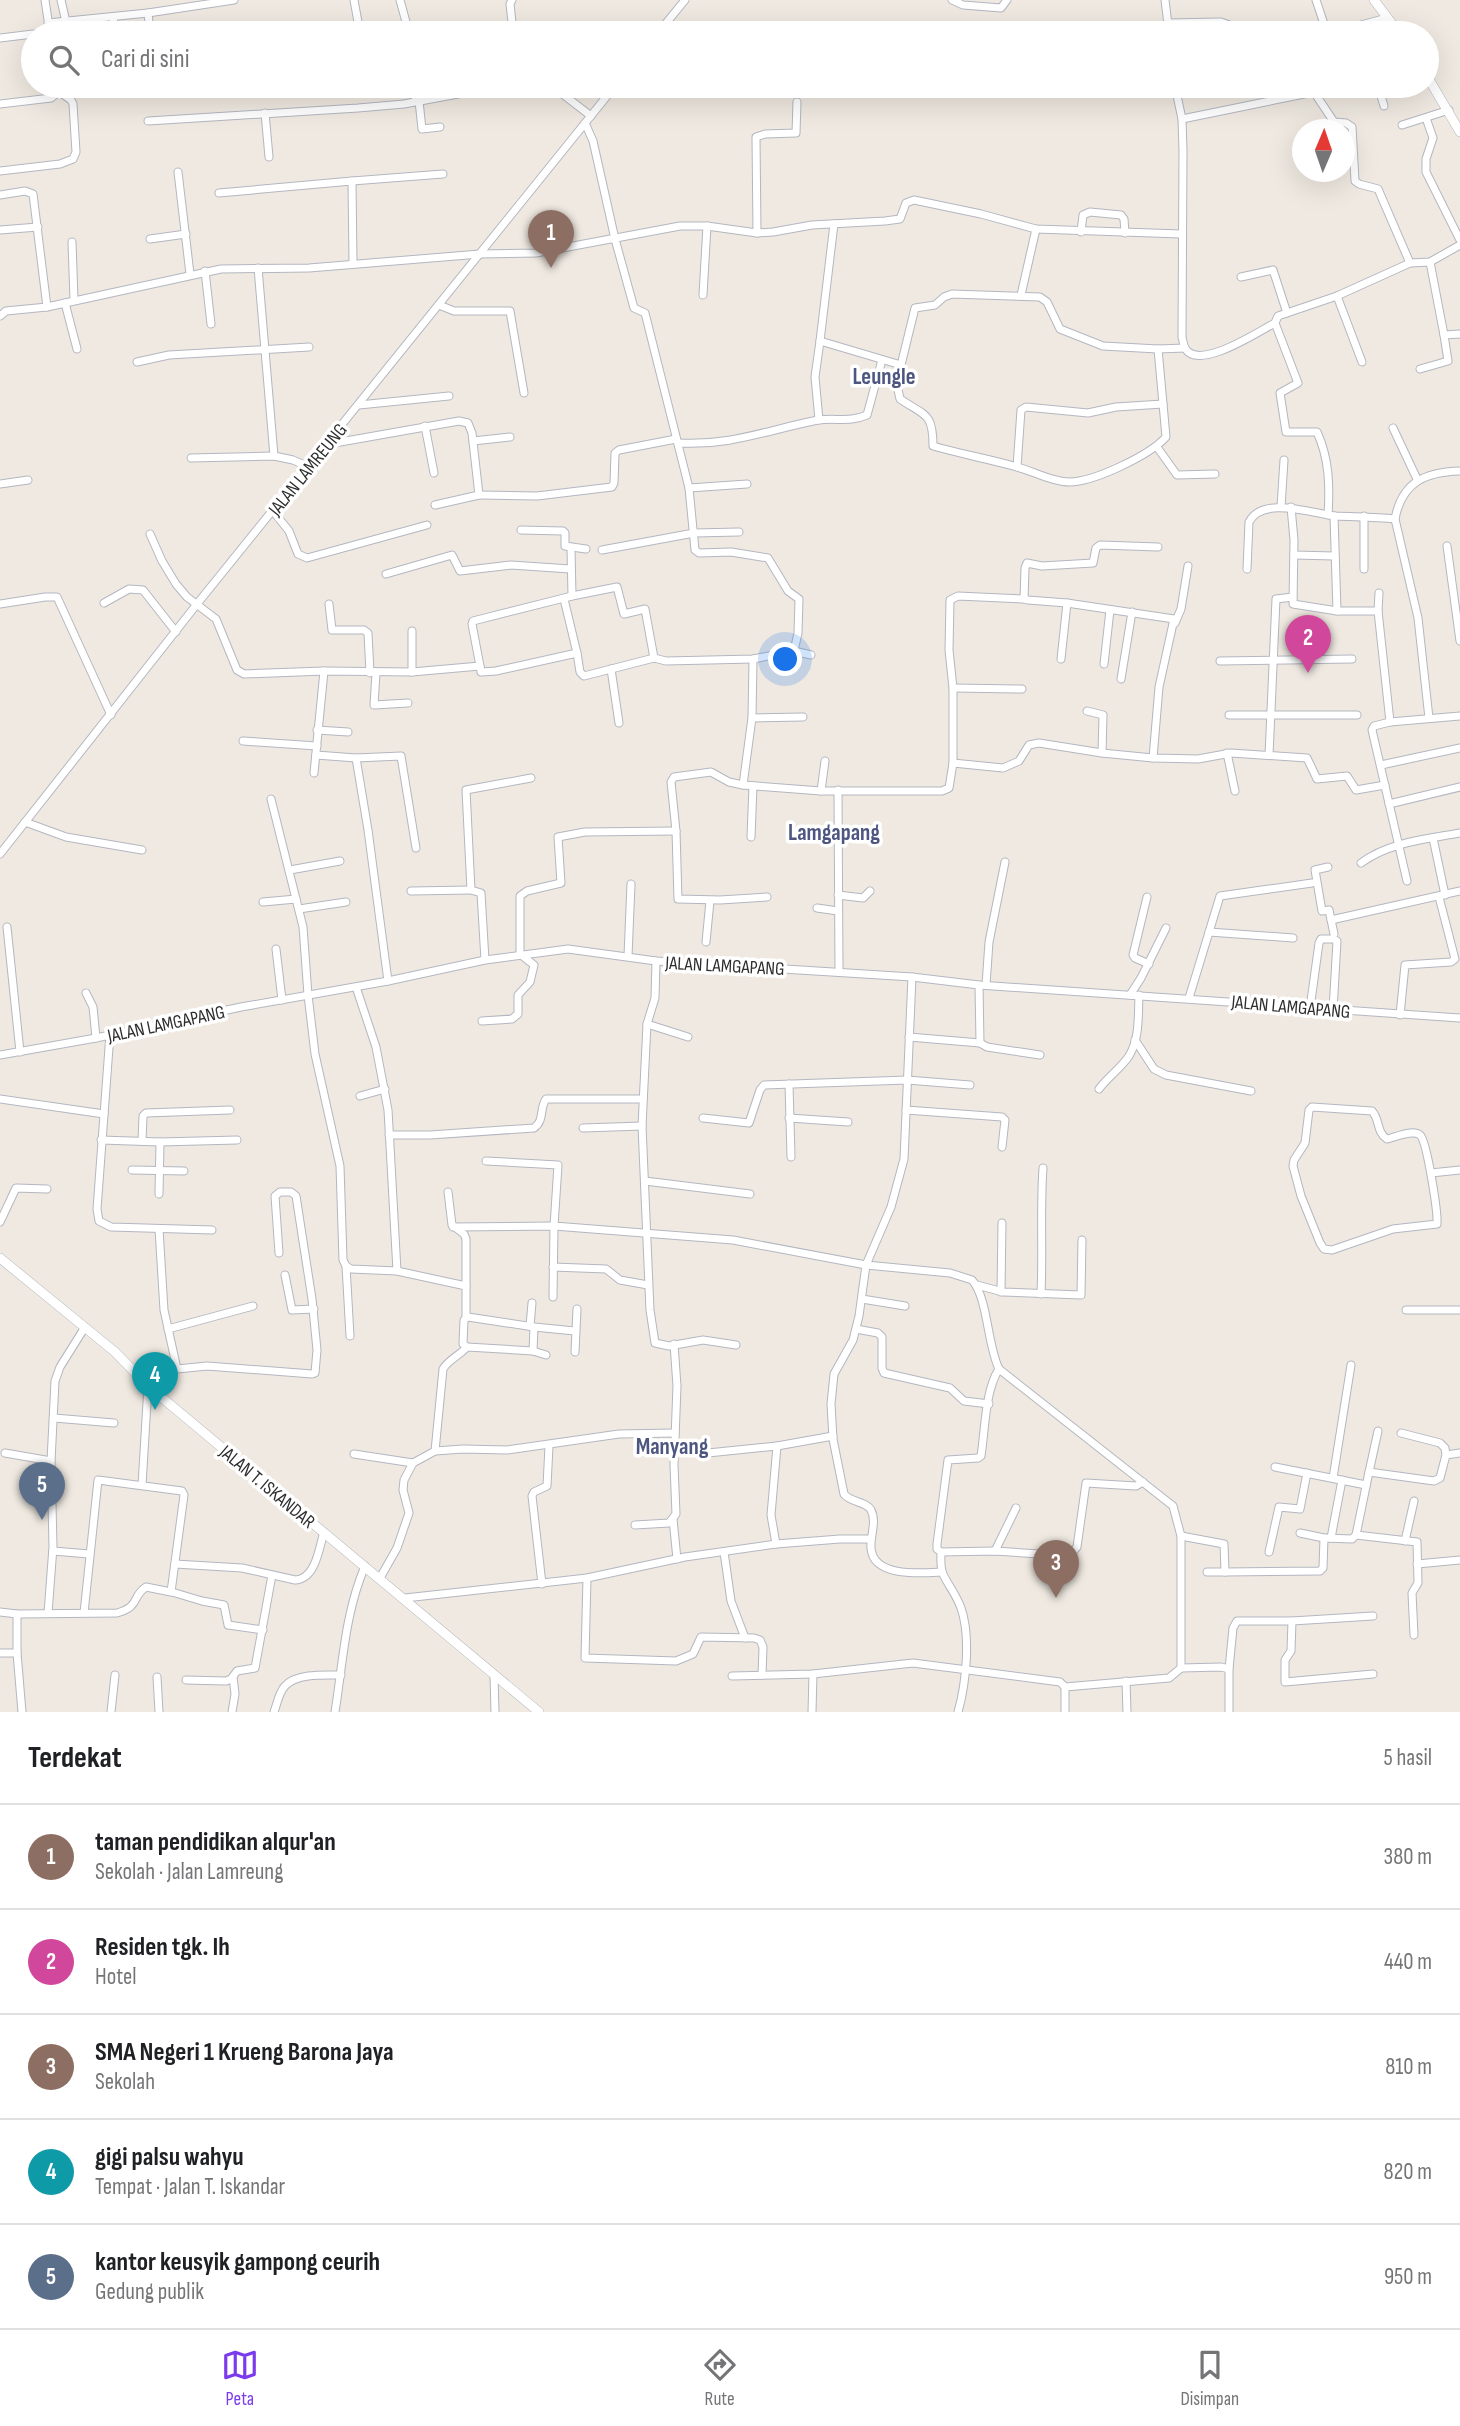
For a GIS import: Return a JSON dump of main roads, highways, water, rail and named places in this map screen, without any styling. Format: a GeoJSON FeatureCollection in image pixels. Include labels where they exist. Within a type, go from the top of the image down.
{"type":"FeatureCollection","features":[{"type":"Feature","properties":{"kind":"place","name":"taman pendidikan alqur'an"},"geometry":{"type":"Point","coordinates":[551,268]}},
{"type":"Feature","properties":{"kind":"place","name":"Residen tgk. Ih"},"geometry":{"type":"Point","coordinates":[1308,673]}},
{"type":"Feature","properties":{"kind":"place","name":"gigi palsu wahyu"},"geometry":{"type":"Point","coordinates":[155,1410]}},
{"type":"Feature","properties":{"kind":"place","name":"kantor keusyik gampong ceurih"},"geometry":{"type":"Point","coordinates":[42,1520]}},
{"type":"Feature","properties":{"kind":"place","name":"SMA Negeri 1 Krueng Barona Jaya"},"geometry":{"type":"Point","coordinates":[1056,1598]}},
{"type":"Feature","properties":{"kind":"district","name":"Leungle"},"geometry":{"type":"Point","coordinates":[884,376]}},
{"type":"Feature","properties":{"kind":"district","name":"Lamgapang"},"geometry":{"type":"Point","coordinates":[834,832]}},
{"type":"Feature","properties":{"kind":"district","name":"Manyang"},"geometry":{"type":"Point","coordinates":[672,1446]}}]}
